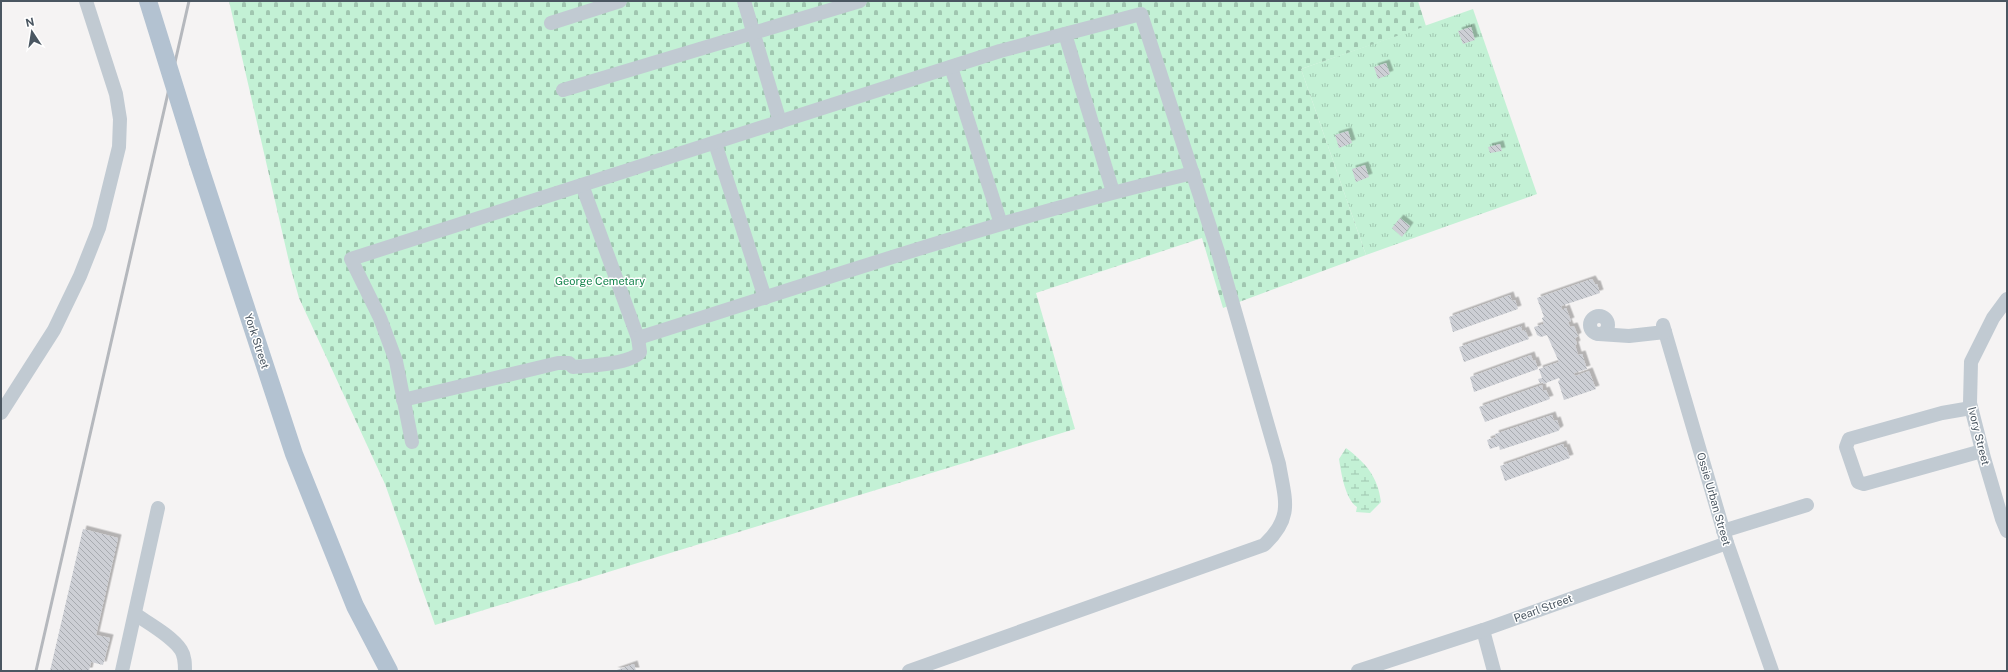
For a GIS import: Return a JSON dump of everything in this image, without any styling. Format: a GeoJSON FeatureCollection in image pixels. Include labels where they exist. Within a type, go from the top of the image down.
{"type":"FeatureCollection","features":[{"type":"Feature","properties":{"kind":"main road","name":"York Street"},"geometry":{"type":"LineString","coordinates":[[148,1],[198,162],[294,454],[352,600],[389,671]]}},
{"type":"Feature","properties":{"kind":"street"},"geometry":{"type":"LineString","coordinates":[[1,413],[54,330],[80,276],[99,228],[119,147],[120,119],[116,94],[86,1]]}},
{"type":"Feature","properties":{"kind":"street"},"geometry":{"type":"LineString","coordinates":[[551,22],[618,1]]}},
{"type":"Feature","properties":{"kind":"street"},"geometry":{"type":"LineString","coordinates":[[744,1],[780,122]]}},
{"type":"Feature","properties":{"kind":"street"},"geometry":{"type":"LineString","coordinates":[[563,90],[755,34],[860,1]]}},
{"type":"Feature","properties":{"kind":"street"},"geometry":{"type":"LineString","coordinates":[[412,442],[396,361],[380,318],[351,259],[1000,51],[1141,14],[1218,252],[1279,464],[1285,516],[1275,534],[1264,545],[908,671]]}},
{"type":"Feature","properties":{"kind":"street"},"geometry":{"type":"LineString","coordinates":[[1065,34],[1113,192]]}},
{"type":"Feature","properties":{"kind":"street"},"geometry":{"type":"LineString","coordinates":[[951,67],[1001,224]]}},
{"type":"Feature","properties":{"kind":"street"},"geometry":{"type":"LineString","coordinates":[[715,143],[765,298]]}},
{"type":"Feature","properties":{"kind":"street"},"geometry":{"type":"LineString","coordinates":[[638,338],[1001,224],[1113,192],[1193,173]]}},
{"type":"Feature","properties":{"kind":"street"},"geometry":{"type":"LineString","coordinates":[[404,400],[558,363],[568,363],[573,367],[591,366],[632,358],[640,352],[638,338],[582,185]]}},
{"type":"Feature","properties":{"kind":"street","name":"Ivory Street"},"geometry":{"type":"LineString","coordinates":[[2007,299],[1994,318],[1971,362],[1971,408],[1982,451],[2007,531]]}},
{"type":"Feature","properties":{"kind":"street","name":"Ossie Urban Street"},"geometry":{"type":"LineString","coordinates":[[1599,334],[1629,336],[1664,328],[1725,537],[1772,671]]}},
{"type":"Feature","properties":{"kind":"street"},"geometry":{"type":"LineString","coordinates":[[1971,408],[1942,413],[1849,439],[1846,447],[1858,482],[1864,484],[1982,451]]}},
{"type":"Feature","properties":{"kind":"street","name":"Pearl Street"},"geometry":{"type":"LineString","coordinates":[[1358,671],[1482,630],[1807,505]]}},
{"type":"Feature","properties":{"kind":"street"},"geometry":{"type":"LineString","coordinates":[[122,671],[158,508]]}},
{"type":"Feature","properties":{"kind":"street"},"geometry":{"type":"LineString","coordinates":[[135,614],[176,644],[182,651],[185,662],[185,671]]}},
{"type":"Feature","properties":{"kind":"street"},"geometry":{"type":"LineString","coordinates":[[1482,630],[1494,671]]}},
{"type":"Feature","properties":{"kind":"green space","name":"George Cemetary"},"geometry":{"type":"Polygon","coordinates":[[[229,1],[1418,1],[1426,26],[1301,69],[1366,255],[1223,308],[1202,238],[1036,293],[1075,429],[435,625],[385,484],[299,298],[290,266],[229,1]]]}},
{"type":"Feature","properties":{"kind":"green space"},"geometry":{"type":"Polygon","coordinates":[[[1473,9],[1537,194],[1366,255],[1301,69],[1473,9]]]}},
{"type":"Feature","properties":{"kind":"green space"},"geometry":{"type":"Polygon","coordinates":[[[1346,448],[1365,465],[1370,471],[1377,485],[1381,502],[1370,513],[1356,512],[1357,507],[1349,498],[1342,478],[1339,459],[1346,448]]]}},
{"type":"Feature","properties":{"kind":"building"},"geometry":{"type":"Polygon","coordinates":[[[1471,27],[1475,40],[1463,44],[1458,31],[1471,27]]]}},
{"type":"Feature","properties":{"kind":"building"},"geometry":{"type":"Polygon","coordinates":[[[1386,63],[1390,74],[1378,79],[1374,67],[1386,63]]]}},
{"type":"Feature","properties":{"kind":"building"},"geometry":{"type":"Polygon","coordinates":[[[1348,131],[1352,143],[1339,148],[1335,135],[1348,131]]]}},
{"type":"Feature","properties":{"kind":"building"},"geometry":{"type":"Polygon","coordinates":[[[1500,144],[1502,151],[1490,153],[1488,147],[1500,144]]]}},
{"type":"Feature","properties":{"kind":"building"},"geometry":{"type":"Polygon","coordinates":[[[1365,165],[1369,177],[1356,182],[1352,169],[1365,165]]]}},
{"type":"Feature","properties":{"kind":"building"},"geometry":{"type":"Polygon","coordinates":[[[1400,218],[1410,226],[1402,237],[1392,228],[1400,218]]]}},
{"type":"Feature","properties":{"kind":"building"},"geometry":{"type":"Polygon","coordinates":[[[1592,279],[1595,284],[1597,284],[1600,293],[1561,306],[1562,310],[1566,308],[1571,321],[1568,322],[1570,327],[1574,326],[1578,336],[1575,338],[1577,344],[1575,345],[1578,355],[1582,354],[1587,369],[1574,373],[1575,376],[1589,371],[1596,389],[1564,400],[1558,381],[1560,380],[1559,378],[1543,384],[1543,382],[1540,383],[1538,379],[1542,378],[1539,369],[1559,362],[1547,335],[1541,337],[1537,335],[1534,327],[1544,324],[1542,318],[1544,317],[1537,298],[1592,279]]]}},
{"type":"Feature","properties":{"kind":"building"},"geometry":{"type":"Polygon","coordinates":[[[1510,295],[1512,301],[1515,300],[1518,309],[1453,332],[1449,317],[1510,295]]]}},
{"type":"Feature","properties":{"kind":"building"},"geometry":{"type":"Polygon","coordinates":[[[1521,326],[1522,331],[1525,330],[1529,339],[1464,362],[1459,347],[1521,326]]]}},
{"type":"Feature","properties":{"kind":"building"},"geometry":{"type":"Polygon","coordinates":[[[1531,355],[1533,361],[1535,360],[1538,369],[1474,392],[1470,377],[1531,355]]]}},
{"type":"Feature","properties":{"kind":"building"},"geometry":{"type":"Polygon","coordinates":[[[1542,385],[1543,391],[1546,390],[1550,399],[1485,422],[1479,407],[1542,385]]]}},
{"type":"Feature","properties":{"kind":"building"},"geometry":{"type":"Polygon","coordinates":[[[1552,415],[1554,421],[1557,420],[1560,429],[1558,431],[1500,450],[1499,446],[1490,449],[1487,440],[1496,437],[1495,434],[1552,415]]]}},
{"type":"Feature","properties":{"kind":"building"},"geometry":{"type":"Polygon","coordinates":[[[1563,444],[1564,448],[1566,447],[1570,458],[1505,481],[1500,466],[1563,444]]]}},
{"type":"Feature","properties":{"kind":"building"},"geometry":{"type":"Polygon","coordinates":[[[83,529],[118,538],[96,635],[110,638],[103,665],[91,662],[89,671],[50,671],[83,529]]]}},
{"type":"Feature","properties":{"kind":"building"},"geometry":{"type":"Polygon","coordinates":[[[634,664],[636,671],[614,671],[634,664]]]}},
{"type":"Feature","properties":{"kind":"railway"},"geometry":{"type":"LineString","coordinates":[[36,671],[189,1]]}}]}
